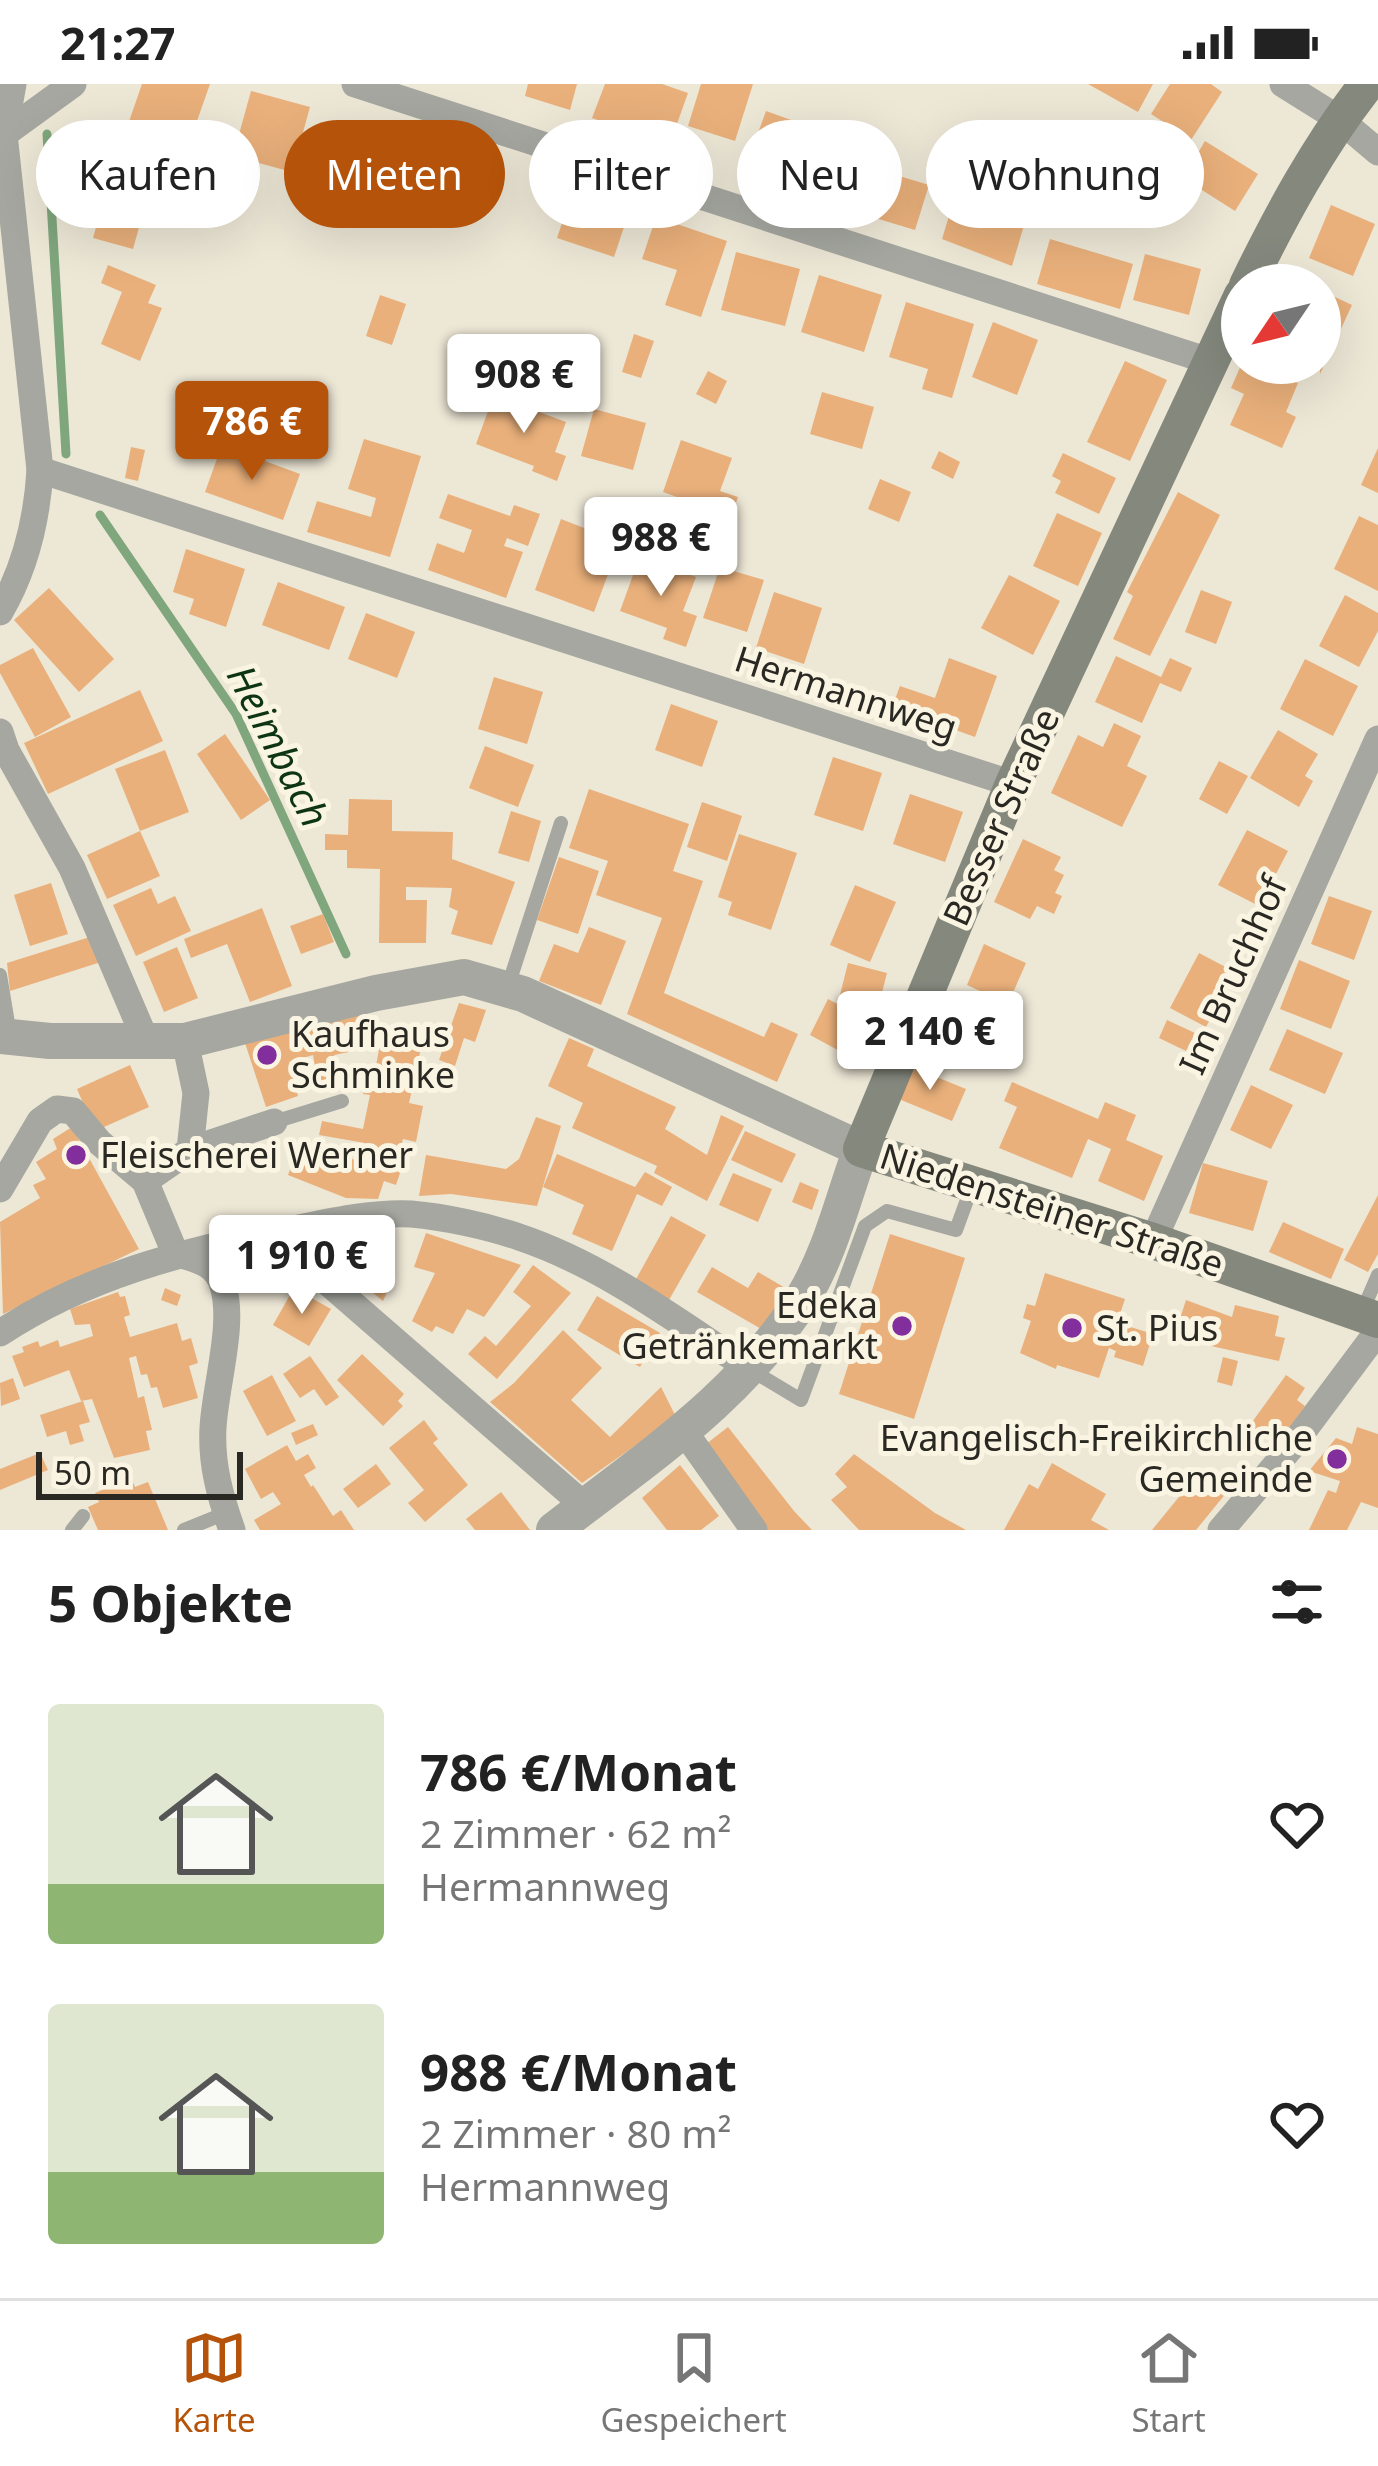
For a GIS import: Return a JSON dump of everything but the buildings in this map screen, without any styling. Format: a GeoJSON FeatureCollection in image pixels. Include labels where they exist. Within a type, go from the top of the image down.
{"type":"FeatureCollection","features":[{"type":"Feature","properties":{"kind":"main road"},"geometry":{"type":"LineString","coordinates":[[1257,264],[1340,119],[1367,84]]}},
{"type":"Feature","properties":{"kind":"main road","name":"Besser Straße"},"geometry":{"type":"LineString","coordinates":[[861,1149],[1012,784],[1221,338]]}},
{"type":"Feature","properties":{"kind":"main road","name":"Niedensteiner Straße"},"geometry":{"type":"LineString","coordinates":[[861,1149],[1153,1240],[1372,1322]]}},
{"type":"Feature","properties":{"kind":"street"},"geometry":{"type":"LineString","coordinates":[[0,612],[15,585],[38,507],[40,470],[2,135],[13,84]]}},
{"type":"Feature","properties":{"kind":"street"},"geometry":{"type":"LineString","coordinates":[[2,135],[73,84]]}},
{"type":"Feature","properties":{"kind":"street"},"geometry":{"type":"LineString","coordinates":[[356,84],[1209,362]]}},
{"type":"Feature","properties":{"kind":"street"},"geometry":{"type":"LineString","coordinates":[[1283,84],[1340,119],[1378,152]]}},
{"type":"Feature","properties":{"kind":"street","name":"Hermannweg"},"geometry":{"type":"LineString","coordinates":[[40,470],[1012,784]]}},
{"type":"Feature","properties":{"kind":"street"},"geometry":{"type":"LineString","coordinates":[[0,732],[72,868],[146,1041]]}},
{"type":"Feature","properties":{"kind":"street","name":"Im Bruchhof"},"geometry":{"type":"LineString","coordinates":[[1153,1240],[1378,740]]}},
{"type":"Feature","properties":{"kind":"street","name":"Niedensteiner Straße"},"geometry":{"type":"LineString","coordinates":[[5,1037],[185,1041],[425,982],[464,977],[507,989],[861,1149]]}},
{"type":"Feature","properties":{"kind":"street"},"geometry":{"type":"LineString","coordinates":[[185,1041],[196,1093],[190,1150]]}},
{"type":"Feature","properties":{"kind":"street"},"geometry":{"type":"LineString","coordinates":[[0,1189],[40,1121],[57,1109],[73,1111],[99,1142],[145,1181],[175,1253]]}},
{"type":"Feature","properties":{"kind":"street"},"geometry":{"type":"LineString","coordinates":[[145,1181],[190,1150],[274,1122]]}},
{"type":"Feature","properties":{"kind":"street","name":"Besser Straße"},"geometry":{"type":"LineString","coordinates":[[556,1530],[684,1431],[750,1369],[805,1295],[825,1253],[861,1149]]}},
{"type":"Feature","properties":{"kind":"street"},"geometry":{"type":"LineString","coordinates":[[0,1333],[77,1291],[175,1253],[341,1219],[410,1214],[518,1237],[571,1259],[750,1369]]}},
{"type":"Feature","properties":{"kind":"street"},"geometry":{"type":"LineString","coordinates":[[271,1233],[585,1506]]}},
{"type":"Feature","properties":{"kind":"street"},"geometry":{"type":"LineString","coordinates":[[175,1253],[205,1262],[224,1287],[213,1430],[216,1484],[229,1522]]}},
{"type":"Feature","properties":{"kind":"street"},"geometry":{"type":"LineString","coordinates":[[1221,1530],[1292,1446],[1372,1322]]}},
{"type":"Feature","properties":{"kind":"street"},"geometry":{"type":"LineString","coordinates":[[684,1431],[754,1530]]}},
{"type":"Feature","properties":{"kind":"lane"},"geometry":{"type":"LineString","coordinates":[[507,989],[561,823]]}},
{"type":"Feature","properties":{"kind":"lane"},"geometry":{"type":"LineString","coordinates":[[0,975],[5,1037]]}},
{"type":"Feature","properties":{"kind":"lane"},"geometry":{"type":"LineString","coordinates":[[274,1122],[342,1101]]}},
{"type":"Feature","properties":{"kind":"lane"},"geometry":{"type":"LineString","coordinates":[[750,1369],[801,1400],[865,1226],[887,1211],[956,1231],[973,1184]]}},
{"type":"Feature","properties":{"kind":"lane"},"geometry":{"type":"LineString","coordinates":[[1372,1322],[1378,1275]]}},
{"type":"Feature","properties":{"kind":"lane"},"geometry":{"type":"LineString","coordinates":[[72,1530],[82,1516]]}},
{"type":"Feature","properties":{"kind":"lane"},"geometry":{"type":"LineString","coordinates":[[184,1530],[229,1522]]}},
{"type":"Feature","properties":{"kind":"waterway"},"geometry":{"type":"LineString","coordinates":[[53,228],[66,454]]}},
{"type":"Feature","properties":{"kind":"waterway","name":"Heimbach"},"geometry":{"type":"LineString","coordinates":[[100,515],[236,714],[346,954]]}},
{"type":"Feature","properties":{"kind":"place","name":"Kaufhaus Schminke"},"geometry":{"type":"Point","coordinates":[267,1055]}},
{"type":"Feature","properties":{"kind":"place","name":"Fleischerei Werner"},"geometry":{"type":"Point","coordinates":[76,1155]}},
{"type":"Feature","properties":{"kind":"place","name":"Edeka Getränkemarkt"},"geometry":{"type":"Point","coordinates":[902,1326]}},
{"type":"Feature","properties":{"kind":"place","name":"St. Pius"},"geometry":{"type":"Point","coordinates":[1072,1328]}},
{"type":"Feature","properties":{"kind":"place","name":"Evangelisch-Freikirchliche Gemeinde"},"geometry":{"type":"Point","coordinates":[1337,1459]}}]}
